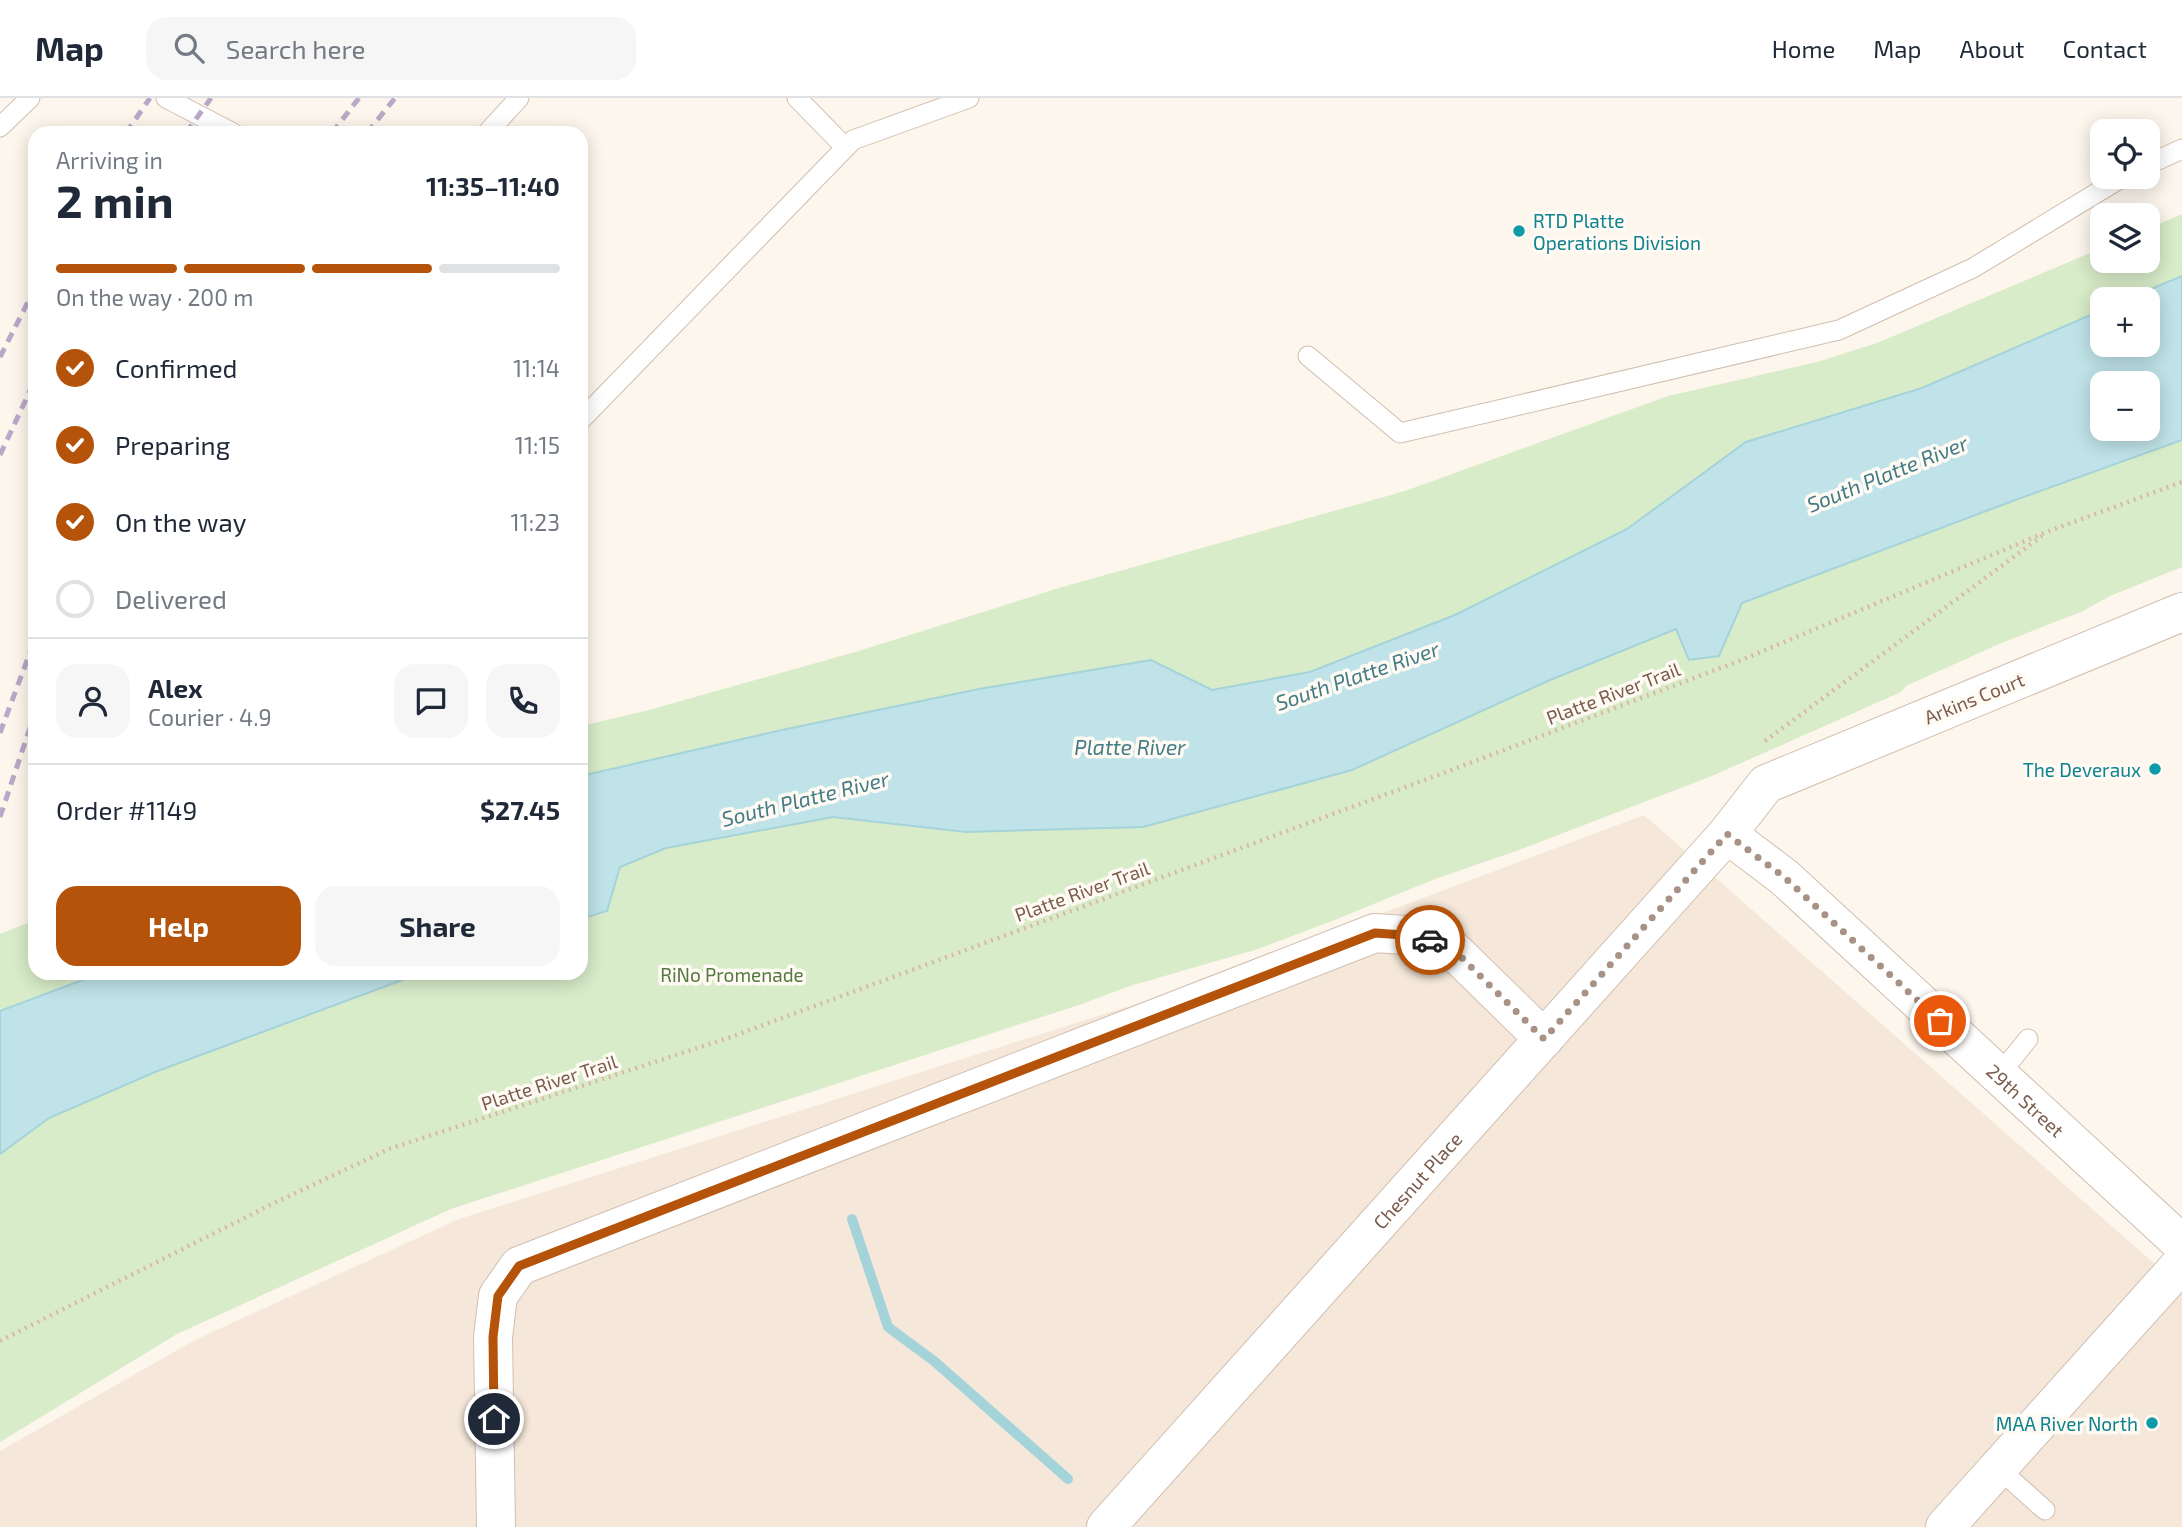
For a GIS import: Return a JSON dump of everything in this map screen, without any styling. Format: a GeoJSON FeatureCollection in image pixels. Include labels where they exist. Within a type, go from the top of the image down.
{"type":"FeatureCollection","features":[{"type":"Feature","properties":{"kind":"street","name":"Arkins Court"},"geometry":{"type":"LineString","coordinates":[[1766,784],[2182,612]]}},
{"type":"Feature","properties":{"kind":"street"},"geometry":{"type":"LineString","coordinates":[[1727,834],[1766,784]]}},
{"type":"Feature","properties":{"kind":"street","name":"Chesnut Place"},"geometry":{"type":"LineString","coordinates":[[1107,1527],[1727,834]]}},
{"type":"Feature","properties":{"kind":"street","name":"29th Street"},"geometry":{"type":"LineString","coordinates":[[1727,834],[1784,877],[2182,1244]]}},
{"type":"Feature","properties":{"kind":"street"},"geometry":{"type":"LineString","coordinates":[[496,1527],[493,1337],[498,1296],[519,1266],[1375,933],[1419,936],[1454,950],[1544,1039]]}},
{"type":"Feature","properties":{"kind":"street"},"geometry":{"type":"LineString","coordinates":[[1945,1527],[2182,1263]]}},
{"type":"Feature","properties":{"kind":"lane"},"geometry":{"type":"LineString","coordinates":[[0,127],[30,98]]}},
{"type":"Feature","properties":{"kind":"lane"},"geometry":{"type":"LineString","coordinates":[[166,98],[220,126]]}},
{"type":"Feature","properties":{"kind":"lane"},"geometry":{"type":"LineString","coordinates":[[493,126],[519,98]]}},
{"type":"Feature","properties":{"kind":"lane"},"geometry":{"type":"LineString","coordinates":[[797,98],[845,147]]}},
{"type":"Feature","properties":{"kind":"lane"},"geometry":{"type":"LineString","coordinates":[[588,412],[853,139],[969,98]]}},
{"type":"Feature","properties":{"kind":"lane"},"geometry":{"type":"LineString","coordinates":[[2160,159],[2182,149]]}},
{"type":"Feature","properties":{"kind":"lane"},"geometry":{"type":"LineString","coordinates":[[1308,356],[1400,433],[1839,330],[1973,268],[2103,189]]}},
{"type":"Feature","properties":{"kind":"lane"},"geometry":{"type":"LineString","coordinates":[[1999,1075],[2028,1039]]}},
{"type":"Feature","properties":{"kind":"lane"},"geometry":{"type":"LineString","coordinates":[[1998,1468],[2045,1510]]}},
{"type":"Feature","properties":{"kind":"path","name":"Platte River Trail"},"geometry":{"type":"LineString","coordinates":[[0,1341],[270,1205],[389,1149],[731,1037],[1438,775],[1739,661],[2049,531],[2182,482]]}},
{"type":"Feature","properties":{"kind":"path"},"geometry":{"type":"LineString","coordinates":[[1766,784],[1754,764],[1760,744],[2049,531]]}},
{"type":"Feature","properties":{"kind":"shaded area"},"geometry":{"type":"Polygon","coordinates":[[[1644,815],[2182,1288],[2182,1527],[0,1527],[0,1451],[195,1340],[459,1219],[1167,994],[1644,815]]]}},
{"type":"Feature","properties":{"kind":"green space"},"geometry":{"type":"Polygon","coordinates":[[[2182,214],[2182,276],[2156,287],[2090,287],[2090,315],[1922,388],[1746,442],[1627,529],[1455,615],[1310,672],[1212,690],[1151,660],[979,689],[588,774],[588,724],[649,710],[862,650],[1059,588],[1405,491],[1668,396],[1817,362],[1877,343],[2090,253],[2090,273],[2160,273],[2160,223],[2182,214]]]}},
{"type":"Feature","properties":{"kind":"green space","name":"RiNo Promenade"},"geometry":{"type":"Polygon","coordinates":[[[2182,440],[2182,567],[2110,596],[2083,611],[1999,644],[1906,686],[1901,692],[1712,776],[1435,879],[1258,949],[1130,986],[1082,1004],[451,1209],[177,1334],[0,1442],[0,1154],[49,1118],[155,1072],[402,980],[588,980],[588,917],[607,911],[620,867],[666,848],[833,817],[966,832],[1143,827],[1352,770],[1550,680],[1742,603],[2182,440]]]}},
{"type":"Feature","properties":{"kind":"green space"},"geometry":{"type":"Polygon","coordinates":[[[28,923],[28,980],[82,980],[0,1011],[0,934],[28,923]]]}},
{"type":"Feature","properties":{"kind":"water","name":"Platte River"},"geometry":{"type":"Polygon","coordinates":[[[2182,276],[2182,440],[1742,603],[1719,656],[1689,660],[1676,629],[1550,680],[1352,770],[1143,827],[966,832],[833,817],[666,848],[620,867],[607,911],[588,917],[588,774],[979,689],[1151,660],[1212,690],[1310,672],[1455,615],[1627,529],[1746,442],[1922,388],[2090,315],[2090,357],[2160,357],[2160,287],[2156,287],[2182,276]]]}},
{"type":"Feature","properties":{"kind":"water"},"geometry":{"type":"Polygon","coordinates":[[[82,980],[402,980],[155,1072],[49,1118],[0,1154],[0,1011],[82,980]]]}},
{"type":"Feature","properties":{"kind":"waterway"},"geometry":{"type":"LineString","coordinates":[[852,1219],[888,1327],[934,1361],[1068,1479]]}},
{"type":"Feature","properties":{"kind":"railway"},"geometry":{"type":"LineString","coordinates":[[131,126],[150,98]]}},
{"type":"Feature","properties":{"kind":"railway"},"geometry":{"type":"LineString","coordinates":[[191,126],[211,98]]}},
{"type":"Feature","properties":{"kind":"railway"},"geometry":{"type":"LineString","coordinates":[[337,126],[359,98]]}},
{"type":"Feature","properties":{"kind":"railway"},"geometry":{"type":"LineString","coordinates":[[373,126],[395,98]]}},
{"type":"Feature","properties":{"kind":"railway"},"geometry":{"type":"LineString","coordinates":[[0,357],[28,302]]}},
{"type":"Feature","properties":{"kind":"railway"},"geometry":{"type":"LineString","coordinates":[[0,455],[28,395]]}},
{"type":"Feature","properties":{"kind":"railway"},"geometry":{"type":"LineString","coordinates":[[0,733],[28,658]]}},
{"type":"Feature","properties":{"kind":"railway"},"geometry":{"type":"LineString","coordinates":[[0,817],[28,734]]}},
{"type":"Feature","properties":{"kind":"way so far"},"geometry":{"type":"LineString","coordinates":[[1430,940],[1454,950],[1544,1039],[1727,834],[1784,877],[1940,1021]]}},
{"type":"Feature","properties":{"kind":"place","name":"RTD Platte Operations Division"},"geometry":{"type":"Point","coordinates":[1519,231]}},
{"type":"Feature","properties":{"kind":"place","name":"The Deveraux"},"geometry":{"type":"Point","coordinates":[2155,769]}},
{"type":"Feature","properties":{"kind":"place","name":"MAA River North"},"geometry":{"type":"Point","coordinates":[2152,1423]}},
{"type":"Feature","properties":{"kind":"route"},"geometry":{"type":"LineString","coordinates":[[494,1419],[493,1337],[498,1296],[519,1266],[1375,933],[1419,936],[1430,940]]}},
{"type":"Feature","properties":{"kind":"water label","name":"South Platte River"},"geometry":{"type":"Point","coordinates":[1887,473]}},
{"type":"Feature","properties":{"kind":"water label","name":"South Platte River"},"geometry":{"type":"Point","coordinates":[1357,675]}},
{"type":"Feature","properties":{"kind":"water label","name":"South Platte River"},"geometry":{"type":"Point","coordinates":[805,798]}}]}
